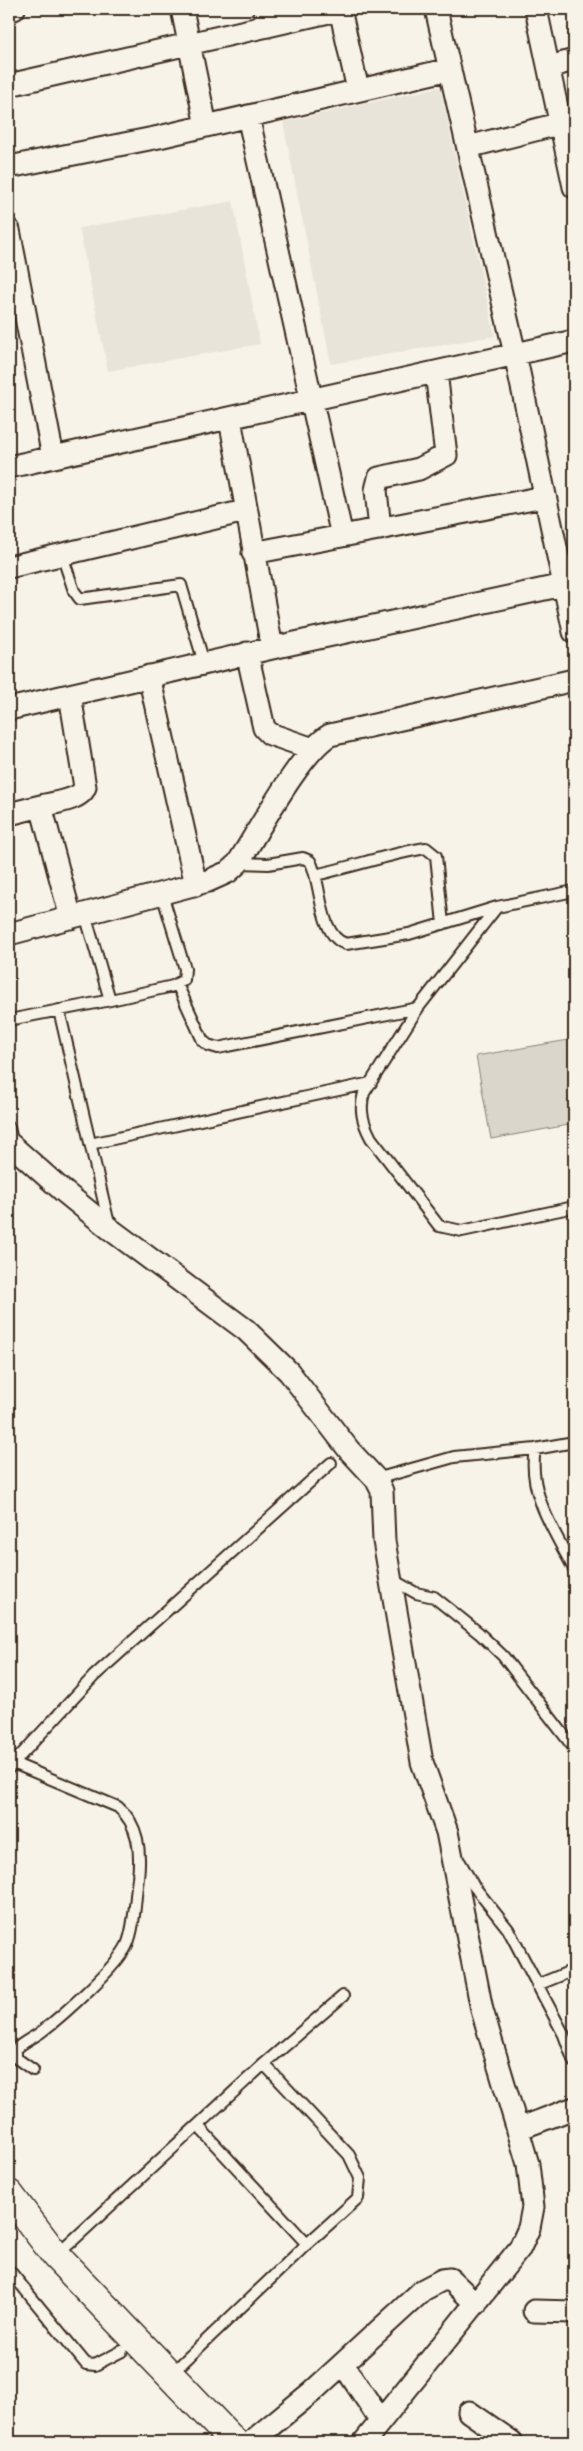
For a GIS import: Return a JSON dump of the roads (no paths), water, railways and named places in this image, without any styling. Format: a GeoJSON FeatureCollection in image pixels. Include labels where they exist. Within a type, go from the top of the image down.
{"type":"FeatureCollection","features":[{"type":"Feature","properties":{"kind":"highway"},"geometry":{"type":"LineString","coordinates":[[9,2194],[56,2256],[234,2442]]}},
{"type":"Feature","properties":{"kind":"highway"},"geometry":{"type":"LineString","coordinates":[[9,2220],[45,2267],[122,2351],[211,2442]]}},
{"type":"Feature","properties":{"kind":"street"},"geometry":{"type":"LineString","coordinates":[[9,10],[14,9]]}},
{"type":"Feature","properties":{"kind":"street"},"geometry":{"type":"LineString","coordinates":[[182,9],[206,126]]}},
{"type":"Feature","properties":{"kind":"street"},"geometry":{"type":"LineString","coordinates":[[9,85],[190,45],[266,18],[341,9],[358,90]]}},
{"type":"Feature","properties":{"kind":"street"},"geometry":{"type":"LineString","coordinates":[[436,9],[515,354],[544,497],[567,591],[574,632]]}},
{"type":"Feature","properties":{"kind":"street"},"geometry":{"type":"LineString","coordinates":[[536,9],[549,67],[568,122],[574,180]]}},
{"type":"Feature","properties":{"kind":"street"},"geometry":{"type":"LineString","coordinates":[[549,67],[574,60]]}},
{"type":"Feature","properties":{"kind":"street"},"geometry":{"type":"LineString","coordinates":[[9,167],[206,126],[450,68]]}},
{"type":"Feature","properties":{"kind":"street"},"geometry":{"type":"LineString","coordinates":[[248,116],[342,536]]}},
{"type":"Feature","properties":{"kind":"street"},"geometry":{"type":"LineString","coordinates":[[468,148],[568,122]]}},
{"type":"Feature","properties":{"kind":"street"},"geometry":{"type":"LineString","coordinates":[[9,230],[53,457]]}},
{"type":"Feature","properties":{"kind":"street"},"geometry":{"type":"LineString","coordinates":[[9,467],[574,341]]}},
{"type":"Feature","properties":{"kind":"street"},"geometry":{"type":"LineString","coordinates":[[380,528],[376,490],[379,478],[419,469],[446,455],[436,372]]}},
{"type":"Feature","properties":{"kind":"street"},"geometry":{"type":"LineString","coordinates":[[230,419],[245,511],[272,648]]}},
{"type":"Feature","properties":{"kind":"street"},"geometry":{"type":"LineString","coordinates":[[253,553],[544,497]]}},
{"type":"Feature","properties":{"kind":"street"},"geometry":{"type":"LineString","coordinates":[[10,561],[62,554],[245,511]]}},
{"type":"Feature","properties":{"kind":"street"},"geometry":{"type":"LineString","coordinates":[[9,706],[70,695],[247,653],[567,591]]}},
{"type":"Feature","properties":{"kind":"street"},"geometry":{"type":"LineString","coordinates":[[247,653],[264,728],[270,734],[313,748]]}},
{"type":"Feature","properties":{"kind":"street"},"geometry":{"type":"LineString","coordinates":[[149,676],[196,885]]}},
{"type":"Feature","properties":{"kind":"street"},"geometry":{"type":"LineString","coordinates":[[9,934],[196,885],[228,872],[238,862],[313,748],[321,740],[344,730],[574,680]]}},
{"type":"Feature","properties":{"kind":"street"},"geometry":{"type":"LineString","coordinates":[[9,814],[77,796],[84,791],[85,787],[70,695]]}},
{"type":"Feature","properties":{"kind":"street"},"geometry":{"type":"LineString","coordinates":[[41,806],[78,916]]}},
{"type":"Feature","properties":{"kind":"street"},"geometry":{"type":"LineString","coordinates":[[10,1139],[62,1190],[246,1330],[289,1372],[349,1450],[376,1479],[382,1491],[384,1541],[422,1762],[447,1832],[482,2010],[528,2164],[533,2207],[529,2228],[520,2248],[364,2442]]}},
{"type":"Feature","properties":{"kind":"street"},"geometry":{"type":"LineString","coordinates":[[518,2129],[574,2108]]}},
{"type":"Feature","properties":{"kind":"street"},"geometry":{"type":"LineString","coordinates":[[251,2442],[343,2364],[359,2347],[416,2297],[438,2281],[450,2279],[476,2304]]}},
{"type":"Feature","properties":{"kind":"street"},"geometry":{"type":"LineString","coordinates":[[534,2311],[574,2312]]}},
{"type":"Feature","properties":{"kind":"street"},"geometry":{"type":"LineString","coordinates":[[343,2364],[382,2421]]}},
{"type":"Feature","properties":{"kind":"street"},"geometry":{"type":"LineString","coordinates":[[468,2412],[512,2442]]}},
{"type":"Feature","properties":{"kind":"lane"},"geometry":{"type":"LineString","coordinates":[[62,554],[74,591],[80,600],[181,585],[204,663]]}},
{"type":"Feature","properties":{"kind":"lane"},"geometry":{"type":"LineString","coordinates":[[315,875],[356,866],[403,852],[426,848],[436,856],[443,924]]}},
{"type":"Feature","properties":{"kind":"lane"},"geometry":{"type":"LineString","coordinates":[[238,862],[259,865],[306,859],[312,864],[325,917],[331,931],[340,942],[346,944],[409,934],[497,907],[574,891]]}},
{"type":"Feature","properties":{"kind":"lane"},"geometry":{"type":"LineString","coordinates":[[9,1020],[110,1000],[177,984],[186,977],[162,894]]}},
{"type":"Feature","properties":{"kind":"lane"},"geometry":{"type":"LineString","coordinates":[[497,907],[418,1008],[371,1083],[361,1103],[365,1126],[413,1195],[439,1226],[462,1231],[574,1207]]}},
{"type":"Feature","properties":{"kind":"lane"},"geometry":{"type":"LineString","coordinates":[[78,916],[110,1000]]}},
{"type":"Feature","properties":{"kind":"lane"},"geometry":{"type":"LineString","coordinates":[[177,984],[203,1041],[208,1045],[218,1048],[418,1008]]}},
{"type":"Feature","properties":{"kind":"lane"},"geometry":{"type":"LineString","coordinates":[[59,1010],[110,1228]]}},
{"type":"Feature","properties":{"kind":"lane"},"geometry":{"type":"LineString","coordinates":[[90,1144],[371,1083]]}},
{"type":"Feature","properties":{"kind":"lane"},"geometry":{"type":"LineString","coordinates":[[376,1479],[454,1457],[535,1449],[574,1442]]}},
{"type":"Feature","properties":{"kind":"lane"},"geometry":{"type":"LineString","coordinates":[[535,1449],[534,1475],[538,1496],[547,1519],[574,1569]]}},
{"type":"Feature","properties":{"kind":"lane"},"geometry":{"type":"LineString","coordinates":[[33,2070],[16,2058],[16,2050],[60,2016],[111,1966],[126,1946],[132,1928],[139,1854],[133,1826],[127,1815],[118,1807],[11,1765],[94,1676],[331,1463]]}},
{"type":"Feature","properties":{"kind":"lane"},"geometry":{"type":"LineString","coordinates":[[392,1580],[416,1592],[434,1597],[479,1633],[503,1656],[574,1748]]}},
{"type":"Feature","properties":{"kind":"lane"},"geometry":{"type":"LineString","coordinates":[[447,1832],[473,1885],[508,1929],[564,2035],[574,2062]]}},
{"type":"Feature","properties":{"kind":"lane"},"geometry":{"type":"LineString","coordinates":[[537,1985],[574,1970]]}},
{"type":"Feature","properties":{"kind":"lane"},"geometry":{"type":"LineString","coordinates":[[56,2256],[264,2064],[343,1996]]}},
{"type":"Feature","properties":{"kind":"lane"},"geometry":{"type":"LineString","coordinates":[[170,2375],[358,2198],[360,2178],[349,2155],[264,2064]]}},
{"type":"Feature","properties":{"kind":"lane"},"geometry":{"type":"LineString","coordinates":[[198,2126],[307,2244]]}},
{"type":"Feature","properties":{"kind":"lane"},"geometry":{"type":"LineString","coordinates":[[9,2270],[86,2364],[95,2365],[122,2351]]}}]}
